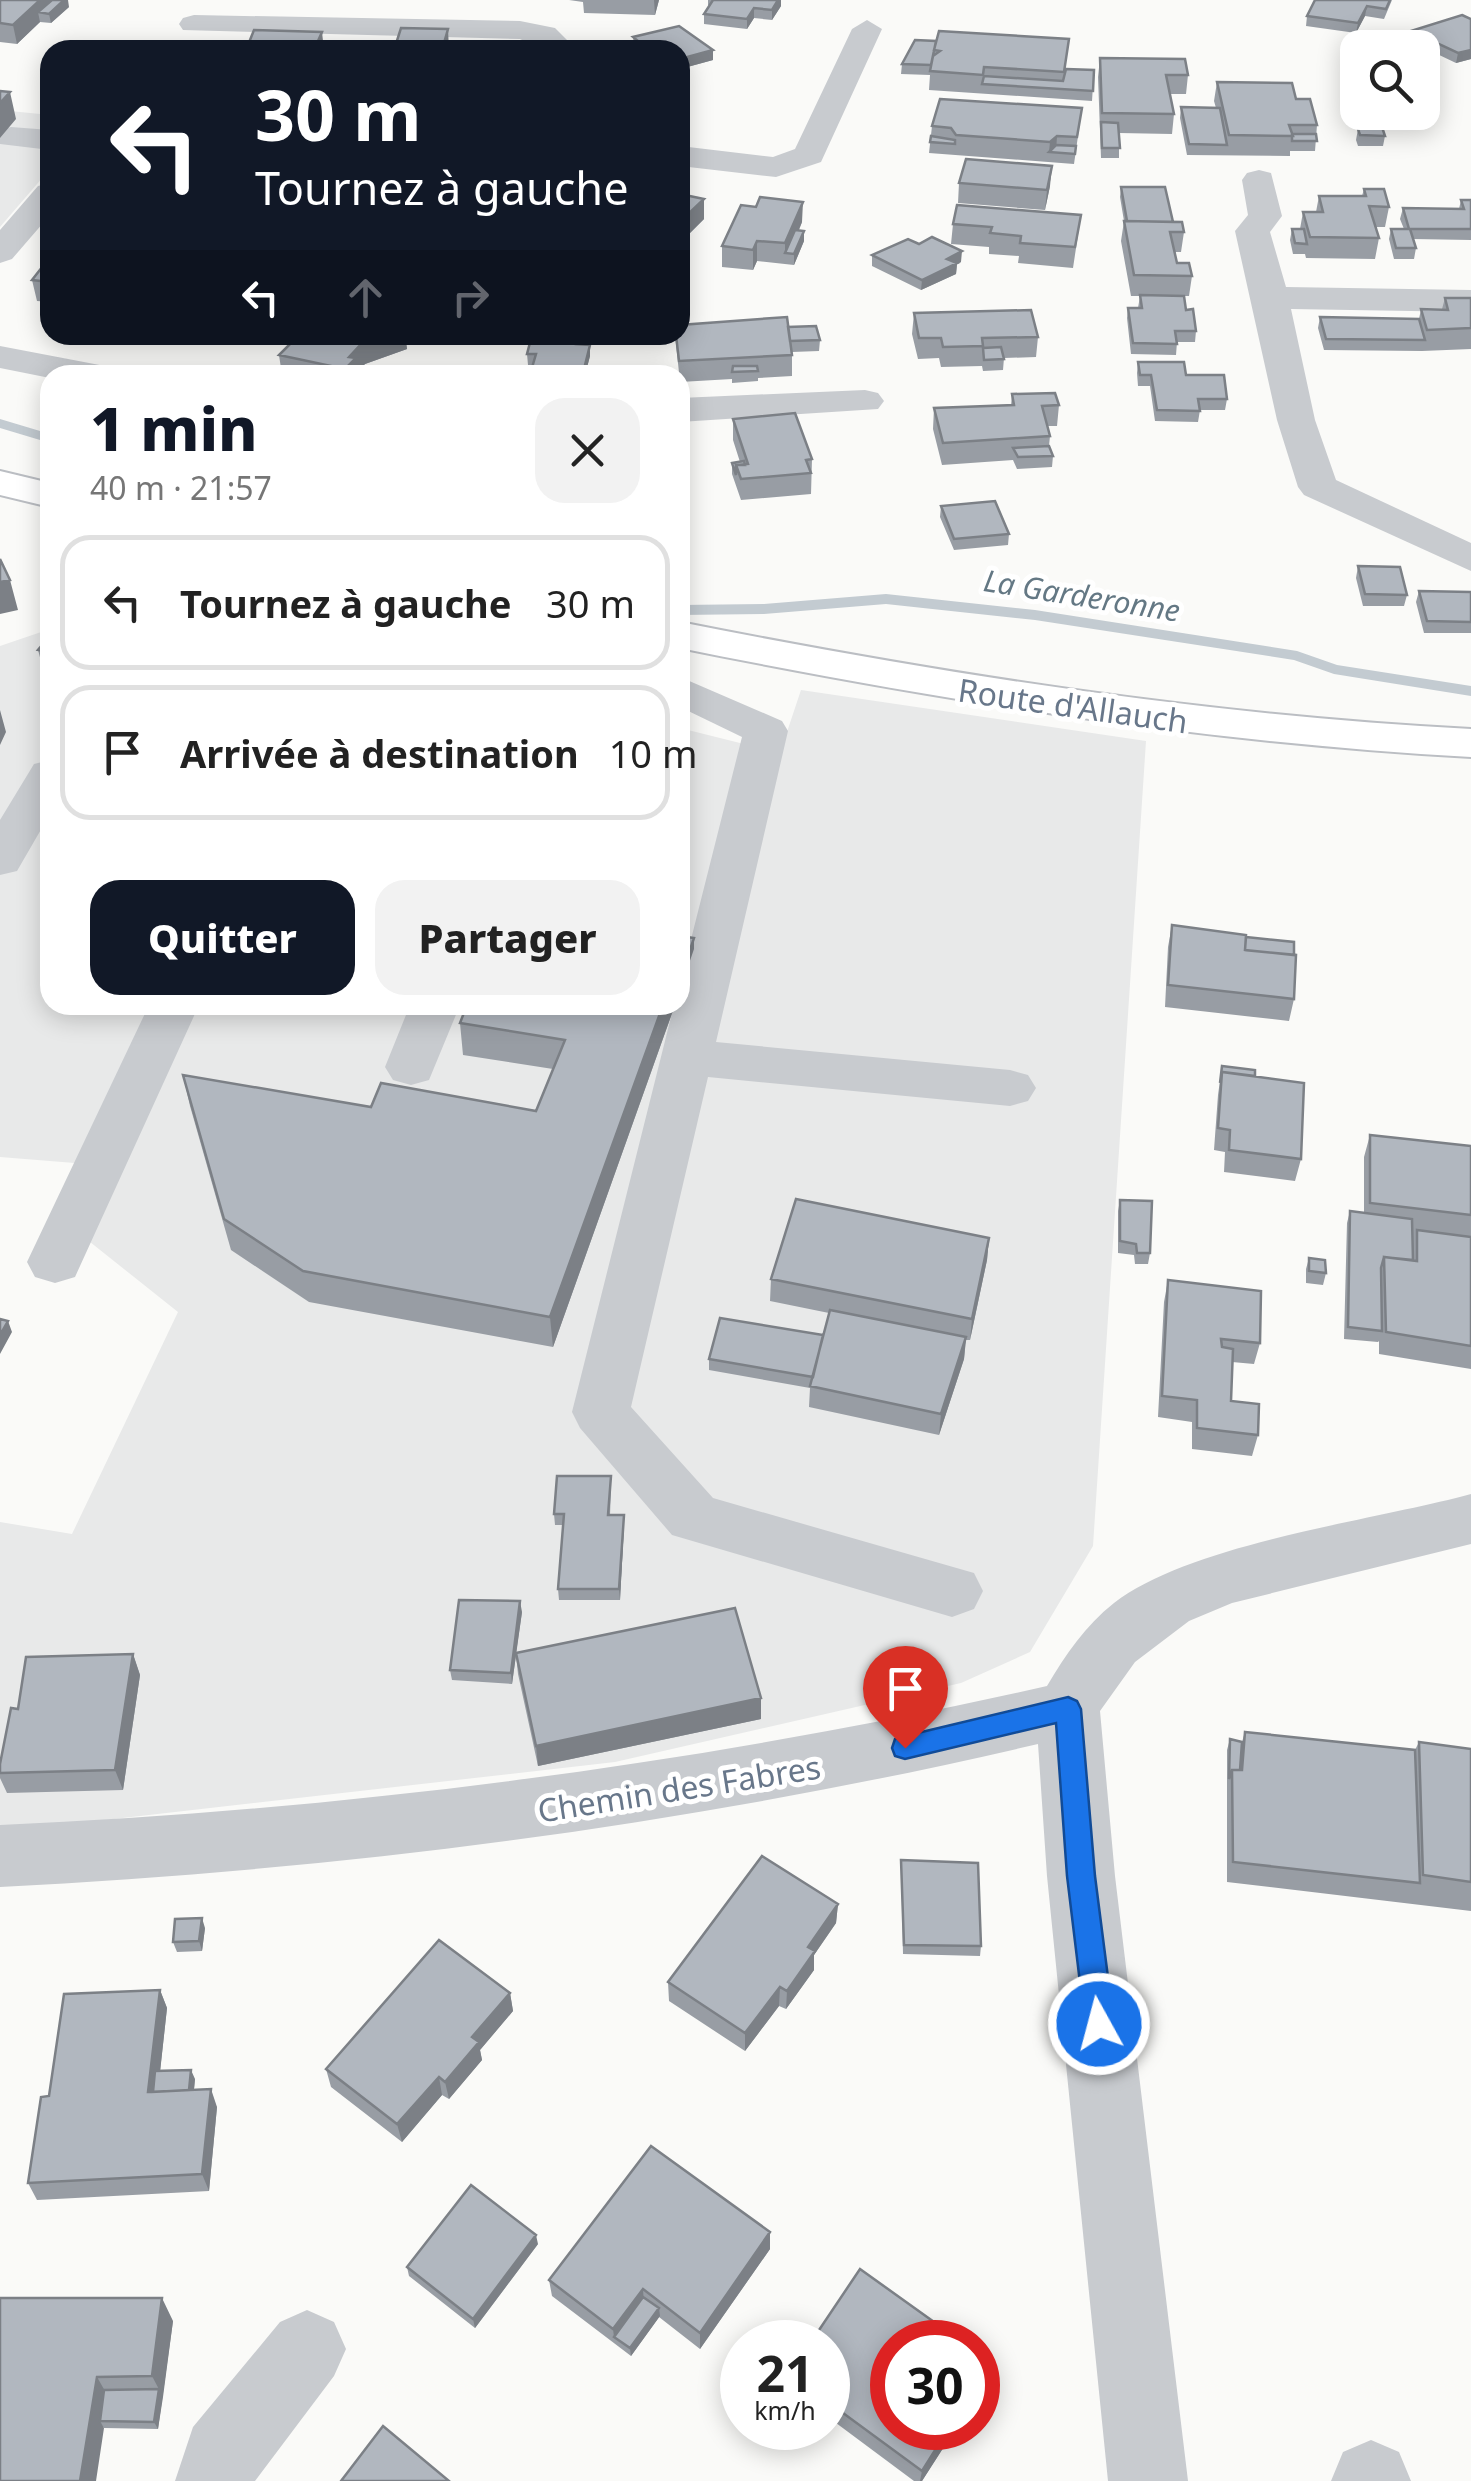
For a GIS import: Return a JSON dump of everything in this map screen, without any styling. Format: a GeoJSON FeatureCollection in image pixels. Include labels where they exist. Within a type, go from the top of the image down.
{"type":"FeatureCollection","features":[{"type":"Feature","properties":{"kind":"main road"},"geometry":{"type":"LineString","coordinates":[[0,483],[40,493]]}},
{"type":"Feature","properties":{"kind":"main road","name":"Route d'Allauch"},"geometry":{"type":"LineString","coordinates":[[690,637],[888,678],[1154,719],[1471,744]]}},
{"type":"Feature","properties":{"kind":"street"},"geometry":{"type":"LineString","coordinates":[[194,24],[520,30],[550,40]]}},
{"type":"Feature","properties":{"kind":"street"},"geometry":{"type":"LineString","coordinates":[[690,157],[776,167],[810,155],[867,29]]}},
{"type":"Feature","properties":{"kind":"street"},"geometry":{"type":"LineString","coordinates":[[11,137],[40,139]]}},
{"type":"Feature","properties":{"kind":"street"},"geometry":{"type":"LineString","coordinates":[[1260,180],[1265,216],[1252,231],[1271,298],[1296,420],[1318,488],[1471,560]]}},
{"type":"Feature","properties":{"kind":"street"},"geometry":{"type":"LineString","coordinates":[[0,252],[40,205]]}},
{"type":"Feature","properties":{"kind":"street"},"geometry":{"type":"LineString","coordinates":[[1271,298],[1471,300]]}},
{"type":"Feature","properties":{"kind":"street"},"geometry":{"type":"LineString","coordinates":[[0,357],[43,365]]}},
{"type":"Feature","properties":{"kind":"street"},"geometry":{"type":"LineString","coordinates":[[690,410],[865,402]]}},
{"type":"Feature","properties":{"kind":"street"},"geometry":{"type":"LineString","coordinates":[[690,695],[766,731],[601,1412],[693,1517],[952,1591]]}},
{"type":"Feature","properties":{"kind":"street"},"geometry":{"type":"LineString","coordinates":[[0,860],[40,791]]}},
{"type":"Feature","properties":{"kind":"street"},"geometry":{"type":"LineString","coordinates":[[54,1262],[169,1015]]}},
{"type":"Feature","properties":{"kind":"street"},"geometry":{"type":"LineString","coordinates":[[411,1066],[431,1015]]}},
{"type":"Feature","properties":{"kind":"street"},"geometry":{"type":"LineString","coordinates":[[688,1057],[1010,1088]]}},
{"type":"Feature","properties":{"kind":"street"},"geometry":{"type":"LineString","coordinates":[[1148,2481],[1081,1876],[1068,1709],[1087,1669],[1135,1621],[1202,1584],[1471,1519]]}},
{"type":"Feature","properties":{"kind":"street","name":"Chemin des Fabres"},"geometry":{"type":"LineString","coordinates":[[0,1856],[172,1850],[450,1824],[750,1780],[1068,1709]]}},
{"type":"Feature","properties":{"kind":"street"},"geometry":{"type":"LineString","coordinates":[[215,2481],[221,2455],[307,2348]]}},
{"type":"Feature","properties":{"kind":"shaded area"},"geometry":{"type":"Polygon","coordinates":[[[0,110],[40,114],[40,181],[0,227],[0,110]]]}},
{"type":"Feature","properties":{"kind":"shaded area"},"geometry":{"type":"Polygon","coordinates":[[[40,632],[40,1015],[156,1015],[87,1164],[0,1157],[0,646],[40,632]]]}},
{"type":"Feature","properties":{"kind":"shaded area"},"geometry":{"type":"Polygon","coordinates":[[[801,690],[1146,741],[1093,1546],[1030,1652],[961,1683],[615,1762],[0,1832],[0,1522],[72,1534],[178,1312],[85,1238],[185,1015],[690,1015],[690,730],[780,753],[801,690]]]}},
{"type":"Feature","properties":{"kind":"building"},"geometry":{"type":"Polygon","coordinates":[[[0,0],[40,0],[13,25],[0,23],[0,0]]]}},
{"type":"Feature","properties":{"kind":"building"},"geometry":{"type":"Polygon","coordinates":[[[52,0],[64,0],[49,14],[38,12],[52,0]]]}},
{"type":"Feature","properties":{"kind":"building"},"geometry":{"type":"Polygon","coordinates":[[[713,0],[778,0],[772,10],[754,8],[747,19],[704,14],[713,0]]]}},
{"type":"Feature","properties":{"kind":"building"},"geometry":{"type":"Polygon","coordinates":[[[1315,0],[1390,0],[1386,9],[1367,6],[1358,23],[1307,16],[1315,0]]]}},
{"type":"Feature","properties":{"kind":"building"},"geometry":{"type":"Polygon","coordinates":[[[1462,15],[1471,19],[1471,50],[1458,53],[1440,44],[1440,30],[1414,30],[1462,15]]]}},
{"type":"Feature","properties":{"kind":"building"},"geometry":{"type":"Polygon","coordinates":[[[679,26],[713,50],[690,56],[690,40],[633,37],[679,26]]]}},
{"type":"Feature","properties":{"kind":"building"},"geometry":{"type":"Polygon","coordinates":[[[401,28],[448,29],[445,40],[397,40],[401,28]]]}},
{"type":"Feature","properties":{"kind":"building"},"geometry":{"type":"Polygon","coordinates":[[[254,30],[322,32],[318,40],[250,40],[254,30]]]}},
{"type":"Feature","properties":{"kind":"building"},"geometry":{"type":"Polygon","coordinates":[[[939,31],[1069,39],[1064,72],[984,67],[983,75],[930,71],[933,56],[940,51],[934,50],[939,31]]]}},
{"type":"Feature","properties":{"kind":"building"},"geometry":{"type":"Polygon","coordinates":[[[915,40],[936,41],[931,65],[902,64],[915,40]]]}},
{"type":"Feature","properties":{"kind":"building"},"geometry":{"type":"Polygon","coordinates":[[[1100,58],[1185,59],[1188,75],[1166,75],[1174,114],[1102,113],[1100,58]]]}},
{"type":"Feature","properties":{"kind":"building"},"geometry":{"type":"Polygon","coordinates":[[[1066,69],[1094,70],[1093,91],[982,84],[984,76],[1063,81],[1066,69]]]}},
{"type":"Feature","properties":{"kind":"building"},"geometry":{"type":"Polygon","coordinates":[[[1217,82],[1292,83],[1296,99],[1310,99],[1317,125],[1289,125],[1293,136],[1229,135],[1217,82]]]}},
{"type":"Feature","properties":{"kind":"building"},"geometry":{"type":"Polygon","coordinates":[[[940,99],[1082,108],[1077,137],[1057,136],[1050,142],[956,135],[951,128],[932,126],[940,99]]]}},
{"type":"Feature","properties":{"kind":"building"},"geometry":{"type":"Polygon","coordinates":[[[1181,107],[1220,108],[1227,145],[1189,144],[1181,107]]]}},
{"type":"Feature","properties":{"kind":"building"},"geometry":{"type":"Polygon","coordinates":[[[1101,122],[1118,123],[1120,148],[1102,148],[1101,122]]]}},
{"type":"Feature","properties":{"kind":"building"},"geometry":{"type":"Polygon","coordinates":[[[1358,130],[1383,130],[1385,136],[1360,135],[1358,130]]]}},
{"type":"Feature","properties":{"kind":"building"},"geometry":{"type":"Polygon","coordinates":[[[1292,134],[1316,134],[1317,141],[1292,141],[1292,134]]]}},
{"type":"Feature","properties":{"kind":"building"},"geometry":{"type":"Polygon","coordinates":[[[931,136],[955,140],[955,144],[930,142],[931,136]]]}},
{"type":"Feature","properties":{"kind":"building"},"geometry":{"type":"Polygon","coordinates":[[[1056,145],[1076,146],[1075,154],[1049,152],[1056,145]]]}},
{"type":"Feature","properties":{"kind":"building"},"geometry":{"type":"Polygon","coordinates":[[[966,159],[1052,166],[1047,190],[959,183],[966,159]]]}},
{"type":"Feature","properties":{"kind":"building"},"geometry":{"type":"Polygon","coordinates":[[[1121,187],[1165,187],[1173,222],[1127,221],[1121,187]]]}},
{"type":"Feature","properties":{"kind":"building"},"geometry":{"type":"Polygon","coordinates":[[[1364,189],[1384,189],[1389,207],[1369,206],[1379,238],[1310,237],[1303,212],[1323,212],[1319,196],[1366,196],[1364,189]]]}},
{"type":"Feature","properties":{"kind":"building"},"geometry":{"type":"Polygon","coordinates":[[[690,196],[704,199],[690,212],[690,196]]]}},
{"type":"Feature","properties":{"kind":"building"},"geometry":{"type":"Polygon","coordinates":[[[760,197],[803,202],[785,243],[757,241],[753,250],[722,246],[741,205],[756,207],[760,197]]]}},
{"type":"Feature","properties":{"kind":"building"},"geometry":{"type":"Polygon","coordinates":[[[1461,200],[1471,200],[1471,229],[1410,229],[1416,248],[1396,248],[1391,229],[1409,229],[1403,208],[1464,209],[1461,200]]]}},
{"type":"Feature","properties":{"kind":"building"},"geometry":{"type":"Polygon","coordinates":[[[957,205],[1081,215],[1075,247],[1020,243],[1021,236],[990,233],[992,227],[953,224],[957,205]]]}},
{"type":"Feature","properties":{"kind":"building"},"geometry":{"type":"Polygon","coordinates":[[[1124,221],[1182,222],[1184,232],[1170,232],[1177,263],[1189,263],[1192,276],[1134,275],[1124,221]]]}},
{"type":"Feature","properties":{"kind":"building"},"geometry":{"type":"Polygon","coordinates":[[[1292,229],[1304,229],[1307,244],[1295,243],[1292,229]]]}},
{"type":"Feature","properties":{"kind":"building"},"geometry":{"type":"Polygon","coordinates":[[[795,230],[804,231],[794,254],[785,253],[795,230]]]}},
{"type":"Feature","properties":{"kind":"building"},"geometry":{"type":"Polygon","coordinates":[[[932,237],[962,251],[947,259],[957,263],[922,280],[872,255],[908,239],[919,244],[932,237]]]}},
{"type":"Feature","properties":{"kind":"building"},"geometry":{"type":"Polygon","coordinates":[[[1140,295],[1184,296],[1186,310],[1193,309],[1196,331],[1175,331],[1177,344],[1133,343],[1128,308],[1142,308],[1140,295]]]}},
{"type":"Feature","properties":{"kind":"building"},"geometry":{"type":"Polygon","coordinates":[[[1445,298],[1471,298],[1471,328],[1427,330],[1421,309],[1448,310],[1445,298]]]}},
{"type":"Feature","properties":{"kind":"building"},"geometry":{"type":"Polygon","coordinates":[[[1031,310],[1038,337],[982,338],[983,346],[943,347],[941,338],[919,338],[914,313],[1031,310]]]}},
{"type":"Feature","properties":{"kind":"building"},"geometry":{"type":"Polygon","coordinates":[[[787,317],[792,355],[679,361],[677,345],[690,345],[690,324],[787,317]]]}},
{"type":"Feature","properties":{"kind":"building"},"geometry":{"type":"Polygon","coordinates":[[[1320,317],[1419,319],[1425,340],[1326,339],[1320,317]]]}},
{"type":"Feature","properties":{"kind":"building"},"geometry":{"type":"Polygon","coordinates":[[[816,326],[820,340],[790,341],[788,327],[816,326]]]}},
{"type":"Feature","properties":{"kind":"building"},"geometry":{"type":"Polygon","coordinates":[[[289,345],[360,345],[349,357],[356,358],[349,365],[326,365],[279,355],[289,345]]]}},
{"type":"Feature","properties":{"kind":"building"},"geometry":{"type":"Polygon","coordinates":[[[529,345],[590,345],[585,365],[533,365],[536,354],[527,354],[529,345]]]}},
{"type":"Feature","properties":{"kind":"building"},"geometry":{"type":"Polygon","coordinates":[[[1001,347],[1004,359],[984,360],[983,348],[1001,347]]]}},
{"type":"Feature","properties":{"kind":"building"},"geometry":{"type":"Polygon","coordinates":[[[1138,362],[1184,362],[1186,375],[1224,375],[1227,399],[1198,399],[1200,411],[1157,410],[1151,375],[1140,375],[1138,362]]]}},
{"type":"Feature","properties":{"kind":"building"},"geometry":{"type":"Polygon","coordinates":[[[733,366],[757,366],[758,371],[732,372],[733,366]]]}},
{"type":"Feature","properties":{"kind":"building"},"geometry":{"type":"Polygon","coordinates":[[[1055,393],[1059,405],[1042,406],[1050,436],[943,443],[934,408],[1014,405],[1012,394],[1055,393]]]}},
{"type":"Feature","properties":{"kind":"building"},"geometry":{"type":"Polygon","coordinates":[[[795,413],[812,459],[806,460],[811,473],[741,479],[736,465],[748,464],[733,419],[795,413]]]}},
{"type":"Feature","properties":{"kind":"building"},"geometry":{"type":"Polygon","coordinates":[[[1049,446],[1053,456],[1018,457],[1013,448],[1049,446]]]}},
{"type":"Feature","properties":{"kind":"building"},"geometry":{"type":"Polygon","coordinates":[[[995,501],[1009,534],[954,539],[941,506],[995,501]]]}},
{"type":"Feature","properties":{"kind":"building"},"geometry":{"type":"Polygon","coordinates":[[[0,559],[10,580],[0,582],[0,559]]]}},
{"type":"Feature","properties":{"kind":"building"},"geometry":{"type":"Polygon","coordinates":[[[1358,566],[1400,567],[1407,595],[1365,594],[1358,566]]]}},
{"type":"Feature","properties":{"kind":"building"},"geometry":{"type":"Polygon","coordinates":[[[1419,591],[1471,592],[1471,622],[1427,621],[1419,591]]]}},
{"type":"Feature","properties":{"kind":"building"},"geometry":{"type":"Polygon","coordinates":[[[1172,925],[1246,935],[1245,950],[1296,955],[1294,999],[1168,985],[1172,925]]]}},
{"type":"Feature","properties":{"kind":"building"},"geometry":{"type":"Polygon","coordinates":[[[1246,937],[1294,942],[1294,955],[1245,950],[1246,937]]]}},
{"type":"Feature","properties":{"kind":"building"},"geometry":{"type":"Polygon","coordinates":[[[463,1015],[659,1015],[550,1317],[303,1271],[224,1219],[183,1075],[371,1107],[381,1083],[536,1111],[565,1040],[460,1023],[463,1015]]]}},
{"type":"Feature","properties":{"kind":"building"},"geometry":{"type":"Polygon","coordinates":[[[1222,1066],[1255,1070],[1255,1076],[1222,1072],[1220,1083],[1222,1066]]]}},
{"type":"Feature","properties":{"kind":"building"},"geometry":{"type":"Polygon","coordinates":[[[1222,1072],[1304,1083],[1301,1159],[1229,1150],[1230,1130],[1218,1128],[1222,1072]]]}},
{"type":"Feature","properties":{"kind":"building"},"geometry":{"type":"Polygon","coordinates":[[[1370,1135],[1471,1146],[1471,1215],[1370,1203],[1370,1135]]]}},
{"type":"Feature","properties":{"kind":"building"},"geometry":{"type":"Polygon","coordinates":[[[796,1199],[989,1238],[972,1319],[771,1279],[796,1199]]]}},
{"type":"Feature","properties":{"kind":"building"},"geometry":{"type":"Polygon","coordinates":[[[1120,1200],[1152,1201],[1150,1253],[1137,1253],[1136,1244],[1120,1241],[1120,1200]]]}},
{"type":"Feature","properties":{"kind":"building"},"geometry":{"type":"Polygon","coordinates":[[[1350,1211],[1412,1219],[1413,1260],[1384,1257],[1381,1268],[1382,1331],[1348,1327],[1350,1211]]]}},
{"type":"Feature","properties":{"kind":"building"},"geometry":{"type":"Polygon","coordinates":[[[1417,1230],[1471,1237],[1471,1346],[1386,1332],[1384,1257],[1417,1261],[1417,1230]]]}},
{"type":"Feature","properties":{"kind":"building"},"geometry":{"type":"Polygon","coordinates":[[[1309,1258],[1325,1260],[1326,1273],[1309,1271],[1309,1258]]]}},
{"type":"Feature","properties":{"kind":"building"},"geometry":{"type":"Polygon","coordinates":[[[1168,1280],[1261,1291],[1260,1343],[1221,1339],[1222,1347],[1233,1349],[1231,1401],[1259,1404],[1258,1435],[1197,1428],[1197,1400],[1162,1396],[1168,1280]]]}},
{"type":"Feature","properties":{"kind":"building"},"geometry":{"type":"Polygon","coordinates":[[[830,1310],[966,1337],[941,1414],[810,1386],[830,1310]]]}},
{"type":"Feature","properties":{"kind":"building"},"geometry":{"type":"Polygon","coordinates":[[[720,1318],[823,1335],[813,1377],[709,1359],[720,1318]]]}},
{"type":"Feature","properties":{"kind":"building"},"geometry":{"type":"Polygon","coordinates":[[[0,1319],[8,1321],[0,1335],[0,1319]]]}},
{"type":"Feature","properties":{"kind":"building"},"geometry":{"type":"Polygon","coordinates":[[[557,1476],[611,1476],[608,1515],[624,1515],[619,1589],[558,1589],[564,1514],[554,1514],[557,1476]]]}},
{"type":"Feature","properties":{"kind":"building"},"geometry":{"type":"Polygon","coordinates":[[[459,1600],[520,1601],[511,1673],[450,1670],[459,1600]]]}},
{"type":"Feature","properties":{"kind":"building"},"geometry":{"type":"Polygon","coordinates":[[[735,1608],[761,1698],[536,1746],[516,1653],[735,1608]]]}},
{"type":"Feature","properties":{"kind":"building"},"geometry":{"type":"Polygon","coordinates":[[[133,1654],[115,1770],[0,1773],[11,1708],[18,1709],[26,1657],[133,1654]]]}},
{"type":"Feature","properties":{"kind":"building"},"geometry":{"type":"Polygon","coordinates":[[[1245,1732],[1415,1750],[1420,1883],[1233,1862],[1232,1770],[1242,1770],[1245,1732]]]}},
{"type":"Feature","properties":{"kind":"building"},"geometry":{"type":"Polygon","coordinates":[[[1230,1739],[1242,1742],[1240,1770],[1232,1770],[1229,1779],[1230,1739]]]}},
{"type":"Feature","properties":{"kind":"building"},"geometry":{"type":"Polygon","coordinates":[[[1419,1742],[1471,1749],[1471,1882],[1423,1875],[1419,1742]]]}},
{"type":"Feature","properties":{"kind":"building"},"geometry":{"type":"Polygon","coordinates":[[[762,1856],[838,1904],[808,1947],[815,1951],[787,1991],[780,1987],[745,2033],[668,1982],[762,1856]]]}},
{"type":"Feature","properties":{"kind":"building"},"geometry":{"type":"Polygon","coordinates":[[[901,1860],[978,1863],[981,1946],[904,1945],[901,1860]]]}},
{"type":"Feature","properties":{"kind":"building"},"geometry":{"type":"Polygon","coordinates":[[[202,1918],[199,1941],[173,1942],[175,1919],[202,1918]]]}},
{"type":"Feature","properties":{"kind":"building"},"geometry":{"type":"Polygon","coordinates":[[[439,1940],[510,1993],[472,2037],[479,2042],[445,2082],[439,2077],[397,2124],[326,2069],[439,1940]]]}},
{"type":"Feature","properties":{"kind":"building"},"geometry":{"type":"Polygon","coordinates":[[[160,1990],[148,2092],[211,2089],[202,2174],[28,2183],[41,2097],[49,2096],[64,1994],[160,1990]]]}},
{"type":"Feature","properties":{"kind":"building"},"geometry":{"type":"Polygon","coordinates":[[[191,2070],[189,2090],[153,2092],[155,2071],[191,2070]]]}},
{"type":"Feature","properties":{"kind":"building"},"geometry":{"type":"Polygon","coordinates":[[[651,2146],[770,2232],[700,2333],[643,2289],[613,2329],[549,2280],[651,2146]]]}},
{"type":"Feature","properties":{"kind":"building"},"geometry":{"type":"Polygon","coordinates":[[[471,2185],[536,2235],[473,2319],[407,2267],[471,2185]]]}},
{"type":"Feature","properties":{"kind":"building"},"geometry":{"type":"Polygon","coordinates":[[[860,2269],[931,2320],[870,2320],[870,2433],[850,2418],[850,2320],[826,2320],[860,2269]]]}},
{"type":"Feature","properties":{"kind":"building"},"geometry":{"type":"Polygon","coordinates":[[[643,2297],[659,2308],[630,2348],[614,2337],[643,2297]]]}},
{"type":"Feature","properties":{"kind":"building"},"geometry":{"type":"Polygon","coordinates":[[[0,2298],[162,2298],[152,2376],[97,2377],[80,2481],[0,2481],[0,2298]]]}},
{"type":"Feature","properties":{"kind":"building"},"geometry":{"type":"Polygon","coordinates":[[[159,2389],[154,2422],[100,2421],[104,2390],[159,2389]]]}},
{"type":"Feature","properties":{"kind":"building"},"geometry":{"type":"Polygon","coordinates":[[[383,2426],[449,2481],[341,2481],[383,2426]]]}},
{"type":"Feature","properties":{"kind":"building"},"geometry":{"type":"Polygon","coordinates":[[[893,2450],[935,2450],[922,2471],[893,2450]]]}},
{"type":"Feature","properties":{"kind":"waterway","name":"La Garderonne"},"geometry":{"type":"LineString","coordinates":[[0,423],[40,436]]}},
{"type":"Feature","properties":{"kind":"waterway","name":"La Garderonne"},"geometry":{"type":"LineString","coordinates":[[690,610],[764,609],[886,599],[1035,615],[1297,656],[1334,669],[1471,691]]}},
{"type":"Feature","properties":{"kind":"route"},"geometry":{"type":"LineString","coordinates":[[905,1748],[1068,1709],[1081,1876],[1099,2024]]}}]}
